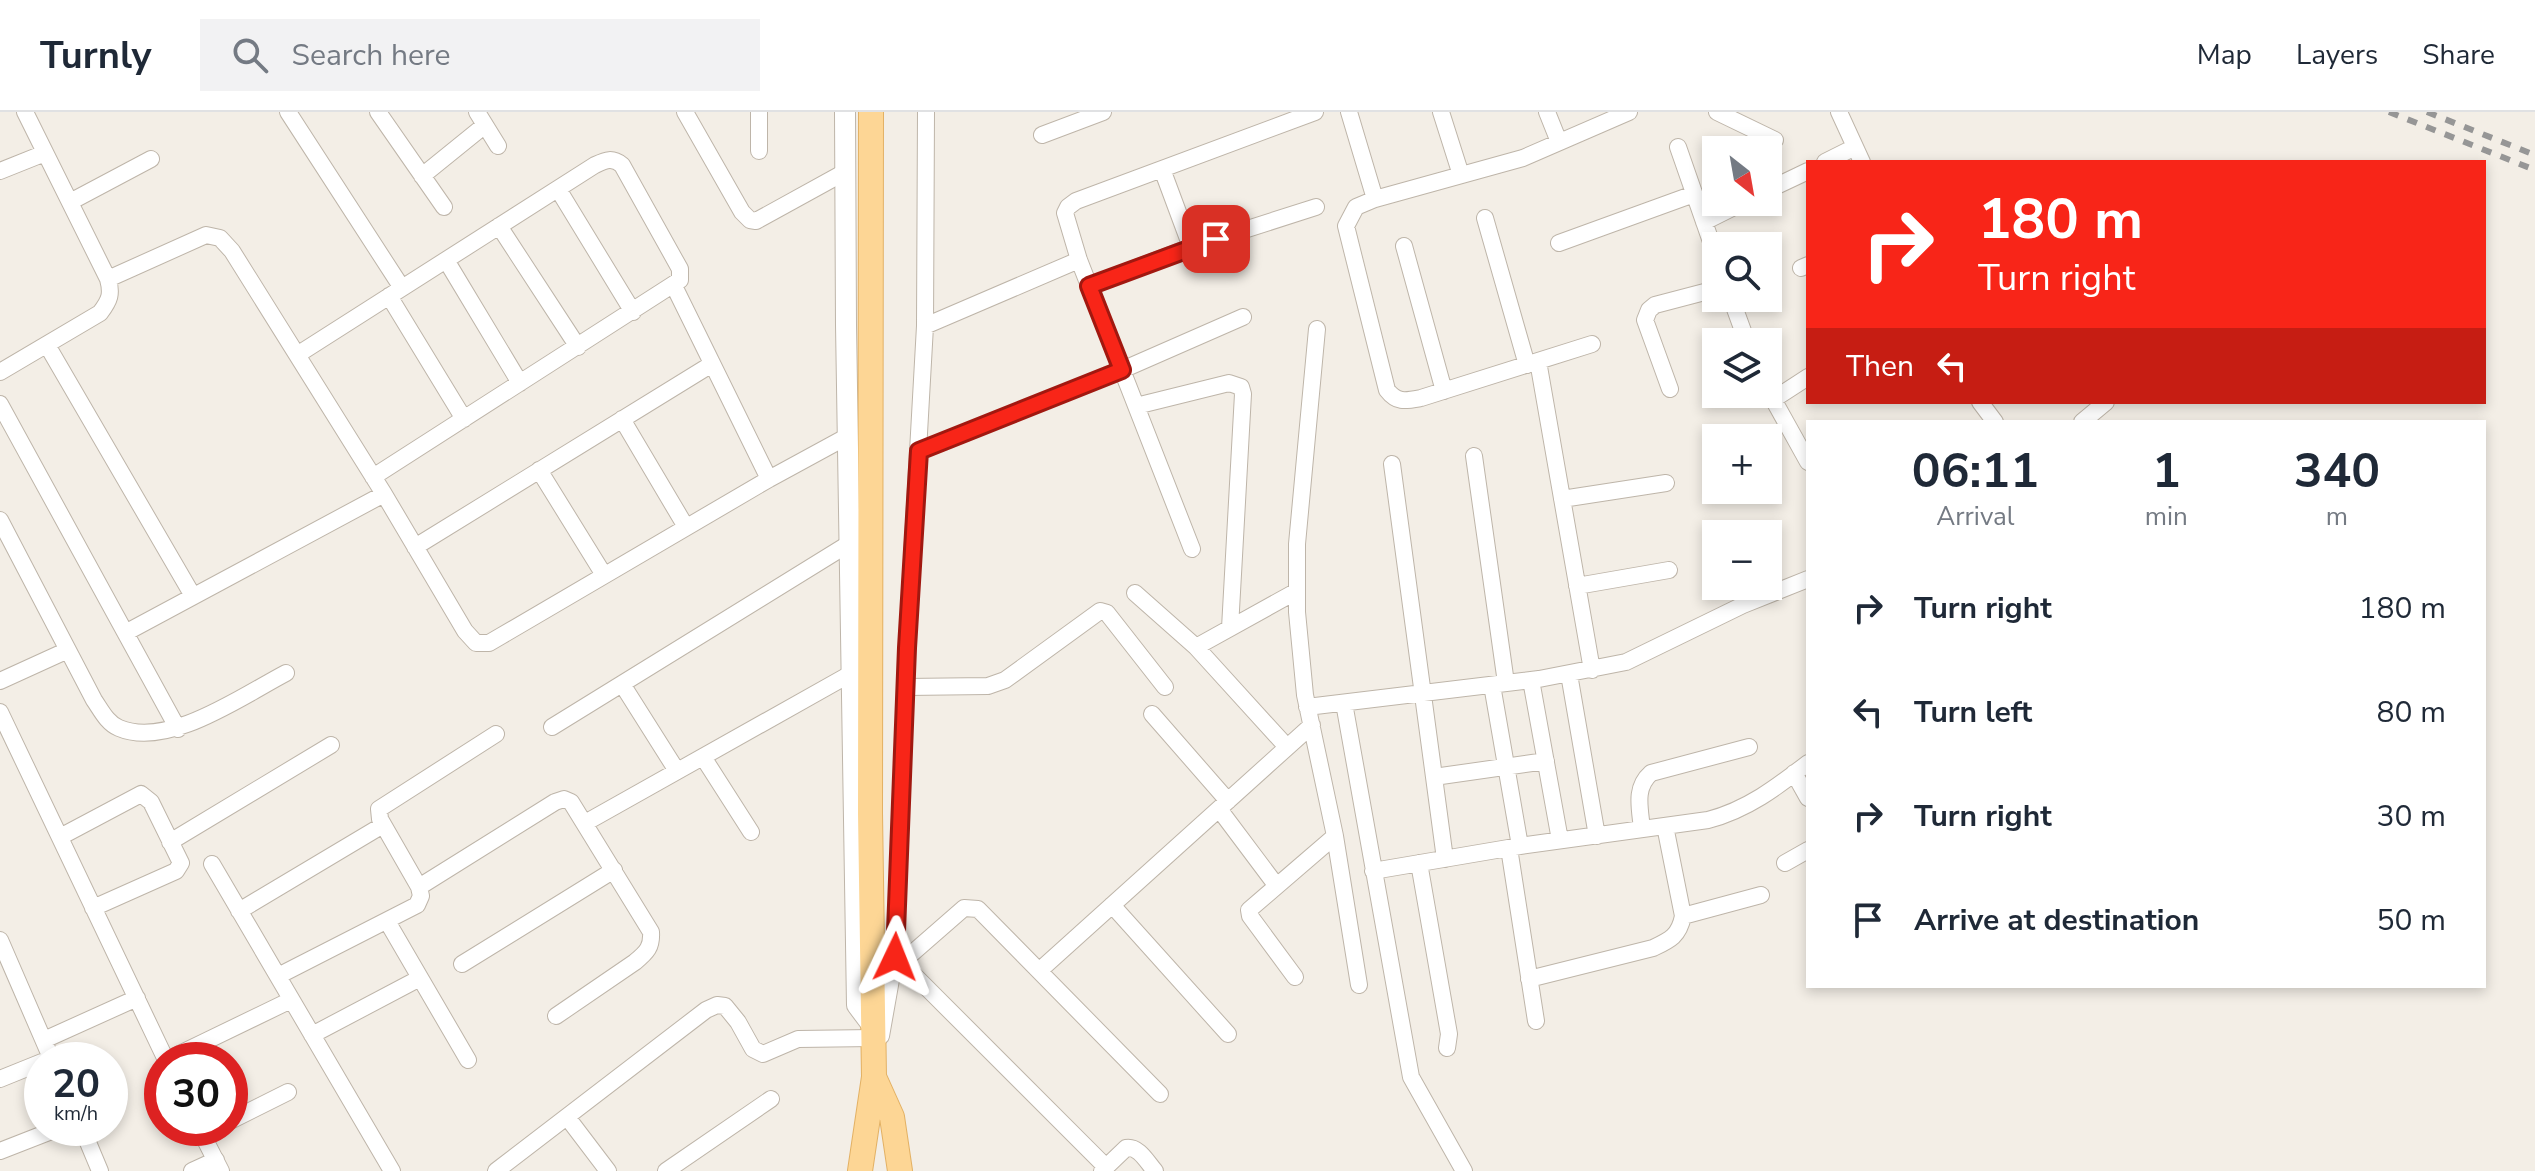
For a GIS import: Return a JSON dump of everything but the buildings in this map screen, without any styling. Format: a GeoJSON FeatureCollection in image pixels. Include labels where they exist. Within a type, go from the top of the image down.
{"type":"FeatureCollection","features":[{"type":"Feature","properties":{"kind":"main road"},"geometry":{"type":"LineString","coordinates":[[860,1171],[874,1077],[871,112]]}},
{"type":"Feature","properties":{"kind":"main road"},"geometry":{"type":"LineString","coordinates":[[874,1077],[892,1117],[900,1171]]}},
{"type":"Feature","properties":{"kind":"street"},"geometry":{"type":"LineString","coordinates":[[0,372],[100,313],[109,302],[112,291],[25,112]]}},
{"type":"Feature","properties":{"kind":"street"},"geometry":{"type":"LineString","coordinates":[[288,112],[396,292],[464,419]]}},
{"type":"Feature","properties":{"kind":"street"},"geometry":{"type":"LineString","coordinates":[[378,112],[444,207]]}},
{"type":"Feature","properties":{"kind":"street"},"geometry":{"type":"LineString","coordinates":[[685,112],[742,212],[750,220],[756,221],[845,172]]}},
{"type":"Feature","properties":{"kind":"street"},"geometry":{"type":"LineString","coordinates":[[759,112],[759,151]]}},
{"type":"Feature","properties":{"kind":"street"},"geometry":{"type":"LineString","coordinates":[[496,1171],[706,1010],[717,1005],[725,1006],[753,1049],[763,1054],[798,1039],[872,1031],[857,1005],[845,112]]}},
{"type":"Feature","properties":{"kind":"street"},"geometry":{"type":"LineString","coordinates":[[874,1077],[898,960],[906,687],[925,326],[926,112]]}},
{"type":"Feature","properties":{"kind":"street"},"geometry":{"type":"LineString","coordinates":[[1042,135],[1103,112]]}},
{"type":"Feature","properties":{"kind":"street"},"geometry":{"type":"LineString","coordinates":[[1192,549],[1079,260],[1065,213],[1076,201],[1162,169],[1273,119],[1315,112]]}},
{"type":"Feature","properties":{"kind":"street"},"geometry":{"type":"LineString","coordinates":[[1349,112],[1375,199]]}},
{"type":"Feature","properties":{"kind":"street"},"geometry":{"type":"LineString","coordinates":[[1441,112],[1461,175]]}},
{"type":"Feature","properties":{"kind":"street"},"geometry":{"type":"LineString","coordinates":[[1547,112],[1559,142]]}},
{"type":"Feature","properties":{"kind":"street"},"geometry":{"type":"LineString","coordinates":[[1592,344],[1444,391],[1404,401],[1394,399],[1387,390],[1346,226],[1356,207],[1375,199],[1523,158],[1629,112]]}},
{"type":"Feature","properties":{"kind":"street"},"geometry":{"type":"LineString","coordinates":[[1717,112],[1767,136]]}},
{"type":"Feature","properties":{"kind":"street"},"geometry":{"type":"LineString","coordinates":[[1835,160],[1859,155],[1839,112]]}},
{"type":"Feature","properties":{"kind":"street"},"geometry":{"type":"LineString","coordinates":[[422,176],[481,119],[498,146]]}},
{"type":"Feature","properties":{"kind":"street"},"geometry":{"type":"LineString","coordinates":[[1678,147],[1708,232]]}},
{"type":"Feature","properties":{"kind":"street"},"geometry":{"type":"LineString","coordinates":[[0,171],[45,153]]}},
{"type":"Feature","properties":{"kind":"street"},"geometry":{"type":"LineString","coordinates":[[70,202],[151,159]]}},
{"type":"Feature","properties":{"kind":"street"},"geometry":{"type":"LineString","coordinates":[[297,355],[606,160],[615,160],[622,165],[680,269],[680,280],[373,477]]}},
{"type":"Feature","properties":{"kind":"street"},"geometry":{"type":"LineString","coordinates":[[1162,169],[1191,247]]}},
{"type":"Feature","properties":{"kind":"street"},"geometry":{"type":"LineString","coordinates":[[1782,183],[1806,172]]}},
{"type":"Feature","properties":{"kind":"street"},"geometry":{"type":"LineString","coordinates":[[558,189],[633,312]]}},
{"type":"Feature","properties":{"kind":"street"},"geometry":{"type":"LineString","coordinates":[[1559,243],[1694,194]]}},
{"type":"Feature","properties":{"kind":"street"},"geometry":{"type":"LineString","coordinates":[[1089,286],[1191,247],[1316,207]]}},
{"type":"Feature","properties":{"kind":"street"},"geometry":{"type":"LineString","coordinates":[[1704,222],[1716,216]]}},
{"type":"Feature","properties":{"kind":"street"},"geometry":{"type":"LineString","coordinates":[[1485,218],[1532,363],[1562,499],[1592,670]]}},
{"type":"Feature","properties":{"kind":"street"},"geometry":{"type":"LineString","coordinates":[[499,226],[578,347]]}},
{"type":"Feature","properties":{"kind":"street"},"geometry":{"type":"LineString","coordinates":[[108,279],[206,235],[220,238],[232,251],[384,494],[465,631],[476,643],[489,643],[848,436]]}},
{"type":"Feature","properties":{"kind":"street"},"geometry":{"type":"LineString","coordinates":[[1404,246],[1444,391]]}},
{"type":"Feature","properties":{"kind":"street"},"geometry":{"type":"LineString","coordinates":[[446,260],[520,383]]}},
{"type":"Feature","properties":{"kind":"street"},"geometry":{"type":"LineString","coordinates":[[925,326],[1079,260]]}},
{"type":"Feature","properties":{"kind":"street"},"geometry":{"type":"LineString","coordinates":[[674,286],[769,479]]}},
{"type":"Feature","properties":{"kind":"street"},"geometry":{"type":"LineString","coordinates":[[1670,389],[1645,320],[1655,305],[1702,293]]}},
{"type":"Feature","properties":{"kind":"street"},"geometry":{"type":"LineString","coordinates":[[919,451],[1122,370],[1243,317]]}},
{"type":"Feature","properties":{"kind":"street"},"geometry":{"type":"LineString","coordinates":[[1317,329],[1297,544],[1297,591],[1307,707],[1335,836],[1359,985]]}},
{"type":"Feature","properties":{"kind":"street"},"geometry":{"type":"LineString","coordinates":[[47,345],[193,596]]}},
{"type":"Feature","properties":{"kind":"street"},"geometry":{"type":"LineString","coordinates":[[415,547],[712,364]]}},
{"type":"Feature","properties":{"kind":"street"},"geometry":{"type":"LineString","coordinates":[[1782,389],[1806,378]]}},
{"type":"Feature","properties":{"kind":"street"},"geometry":{"type":"LineString","coordinates":[[1136,406],[1229,383],[1241,387],[1230,628]]}},
{"type":"Feature","properties":{"kind":"street"},"geometry":{"type":"LineString","coordinates":[[0,404],[178,729]]}},
{"type":"Feature","properties":{"kind":"street"},"geometry":{"type":"LineString","coordinates":[[2084,420],[2104,404]]}},
{"type":"Feature","properties":{"kind":"street"},"geometry":{"type":"LineString","coordinates":[[1779,408],[1806,458]]}},
{"type":"Feature","properties":{"kind":"street"},"geometry":{"type":"LineString","coordinates":[[622,419],[686,527]]}},
{"type":"Feature","properties":{"kind":"street"},"geometry":{"type":"LineString","coordinates":[[1474,456],[1514,847],[1536,1021]]}},
{"type":"Feature","properties":{"kind":"street"},"geometry":{"type":"LineString","coordinates":[[1392,464],[1445,859]]}},
{"type":"Feature","properties":{"kind":"street"},"geometry":{"type":"LineString","coordinates":[[539,470],[604,575]]}},
{"type":"Feature","properties":{"kind":"street"},"geometry":{"type":"LineString","coordinates":[[1562,499],[1666,483]]}},
{"type":"Feature","properties":{"kind":"street"},"geometry":{"type":"LineString","coordinates":[[127,632],[384,494]]}},
{"type":"Feature","properties":{"kind":"street"},"geometry":{"type":"LineString","coordinates":[[0,520],[94,700],[109,721],[118,727],[151,734],[178,729],[286,673]]}},
{"type":"Feature","properties":{"kind":"street"},"geometry":{"type":"LineString","coordinates":[[552,727],[850,543]]}},
{"type":"Feature","properties":{"kind":"street"},"geometry":{"type":"LineString","coordinates":[[1577,586],[1669,570]]}},
{"type":"Feature","properties":{"kind":"street"},"geometry":{"type":"LineString","coordinates":[[1307,707],[1531,680],[1626,662],[1743,605],[1806,580]]}},
{"type":"Feature","properties":{"kind":"street"},"geometry":{"type":"LineString","coordinates":[[1196,647],[1297,591]]}},
{"type":"Feature","properties":{"kind":"street"},"geometry":{"type":"LineString","coordinates":[[1135,593],[1196,647],[1287,747]]}},
{"type":"Feature","properties":{"kind":"street"},"geometry":{"type":"LineString","coordinates":[[906,687],[988,686],[1005,680],[1100,611],[1107,613],[1165,687]]}},
{"type":"Feature","properties":{"kind":"street"},"geometry":{"type":"LineString","coordinates":[[0,681],[68,650]]}},
{"type":"Feature","properties":{"kind":"street"},"geometry":{"type":"LineString","coordinates":[[585,823],[852,673]]}},
{"type":"Feature","properties":{"kind":"street"},"geometry":{"type":"LineString","coordinates":[[1569,674],[1597,836]]}},
{"type":"Feature","properties":{"kind":"street"},"geometry":{"type":"LineString","coordinates":[[1531,680],[1560,840]]}},
{"type":"Feature","properties":{"kind":"street"},"geometry":{"type":"LineString","coordinates":[[622,684],[677,771]]}},
{"type":"Feature","properties":{"kind":"street"},"geometry":{"type":"LineString","coordinates":[[1344,703],[1411,1077],[1464,1171]]}},
{"type":"Feature","properties":{"kind":"street"},"geometry":{"type":"LineString","coordinates":[[0,712],[158,1042]]}},
{"type":"Feature","properties":{"kind":"street"},"geometry":{"type":"LineString","coordinates":[[1152,714],[1223,805],[1276,885]]}},
{"type":"Feature","properties":{"kind":"street"},"geometry":{"type":"LineString","coordinates":[[1039,971],[1312,725]]}},
{"type":"Feature","properties":{"kind":"street"},"geometry":{"type":"LineString","coordinates":[[278,976],[417,905],[421,896],[419,887],[378,813],[383,805],[496,734]]}},
{"type":"Feature","properties":{"kind":"street"},"geometry":{"type":"LineString","coordinates":[[170,842],[331,745]]}},
{"type":"Feature","properties":{"kind":"street"},"geometry":{"type":"LineString","coordinates":[[1642,829],[1639,789],[1651,773],[1749,747]]}},
{"type":"Feature","properties":{"kind":"street"},"geometry":{"type":"LineString","coordinates":[[703,757],[751,832]]}},
{"type":"Feature","properties":{"kind":"street"},"geometry":{"type":"LineString","coordinates":[[1434,777],[1546,761]]}},
{"type":"Feature","properties":{"kind":"street"},"geometry":{"type":"LineString","coordinates":[[1373,871],[1732,814],[1806,764]]}},
{"type":"Feature","properties":{"kind":"street"},"geometry":{"type":"LineString","coordinates":[[1794,773],[1806,794]]}},
{"type":"Feature","properties":{"kind":"street"},"geometry":{"type":"LineString","coordinates":[[60,837],[141,794],[151,802],[181,863],[176,871],[93,908]]}},
{"type":"Feature","properties":{"kind":"street"},"geometry":{"type":"LineString","coordinates":[[419,887],[564,799],[571,802],[651,932],[652,943],[635,962],[556,1016]]}},
{"type":"Feature","properties":{"kind":"street"},"geometry":{"type":"LineString","coordinates":[[239,911],[383,825]]}},
{"type":"Feature","properties":{"kind":"street"},"geometry":{"type":"LineString","coordinates":[[1529,979],[1653,948],[1672,940],[1681,929],[1683,916],[1665,826]]}},
{"type":"Feature","properties":{"kind":"street"},"geometry":{"type":"LineString","coordinates":[[1295,977],[1250,916],[1249,910],[1335,836]]}},
{"type":"Feature","properties":{"kind":"street"},"geometry":{"type":"LineString","coordinates":[[1785,863],[1806,851]]}},
{"type":"Feature","properties":{"kind":"street"},"geometry":{"type":"LineString","coordinates":[[1419,863],[1449,1034],[1447,1048]]}},
{"type":"Feature","properties":{"kind":"street"},"geometry":{"type":"LineString","coordinates":[[212,864],[392,1171]]}},
{"type":"Feature","properties":{"kind":"street"},"geometry":{"type":"LineString","coordinates":[[462,964],[614,870]]}},
{"type":"Feature","properties":{"kind":"street"},"geometry":{"type":"LineString","coordinates":[[1683,916],[1761,895]]}},
{"type":"Feature","properties":{"kind":"street"},"geometry":{"type":"LineString","coordinates":[[1112,905],[1228,1034]]}},
{"type":"Feature","properties":{"kind":"street"},"geometry":{"type":"LineString","coordinates":[[898,960],[964,908],[978,909],[1160,1094]]}},
{"type":"Feature","properties":{"kind":"street"},"geometry":{"type":"LineString","coordinates":[[387,921],[468,1060]]}},
{"type":"Feature","properties":{"kind":"street"},"geometry":{"type":"LineString","coordinates":[[872,933],[1104,1169],[1131,1147],[1155,1171]]}},
{"type":"Feature","properties":{"kind":"street"},"geometry":{"type":"LineString","coordinates":[[0,942],[44,1040],[137,998]]}},
{"type":"Feature","properties":{"kind":"street"},"geometry":{"type":"LineString","coordinates":[[312,1035],[420,978]]}},
{"type":"Feature","properties":{"kind":"street"},"geometry":{"type":"LineString","coordinates":[[204,1042],[291,1000]]}},
{"type":"Feature","properties":{"kind":"street"},"geometry":{"type":"LineString","coordinates":[[0,1079],[24,1070]]}},
{"type":"Feature","properties":{"kind":"street"},"geometry":{"type":"LineString","coordinates":[[248,1112],[288,1092]]}},
{"type":"Feature","properties":{"kind":"street"},"geometry":{"type":"LineString","coordinates":[[666,1171],[771,1099]]}},
{"type":"Feature","properties":{"kind":"street"},"geometry":{"type":"LineString","coordinates":[[567,1117],[608,1171]]}},
{"type":"Feature","properties":{"kind":"street"},"geometry":{"type":"LineString","coordinates":[[0,1151],[24,1142]]}},
{"type":"Feature","properties":{"kind":"street"},"geometry":{"type":"LineString","coordinates":[[90,1146],[100,1171]]}},
{"type":"Feature","properties":{"kind":"street"},"geometry":{"type":"LineString","coordinates":[[192,1171],[218,1166],[211,1146]]}},
{"type":"Feature","properties":{"kind":"railway"},"geometry":{"type":"LineString","coordinates":[[2389,112],[2535,170]]}},
{"type":"Feature","properties":{"kind":"railway"},"geometry":{"type":"LineString","coordinates":[[2427,112],[2535,155]]}},
{"type":"Feature","properties":{"kind":"route"},"geometry":{"type":"LineString","coordinates":[[895,957],[907,648],[919,451],[1122,370],[1089,286],[1216,239]]}}]}
